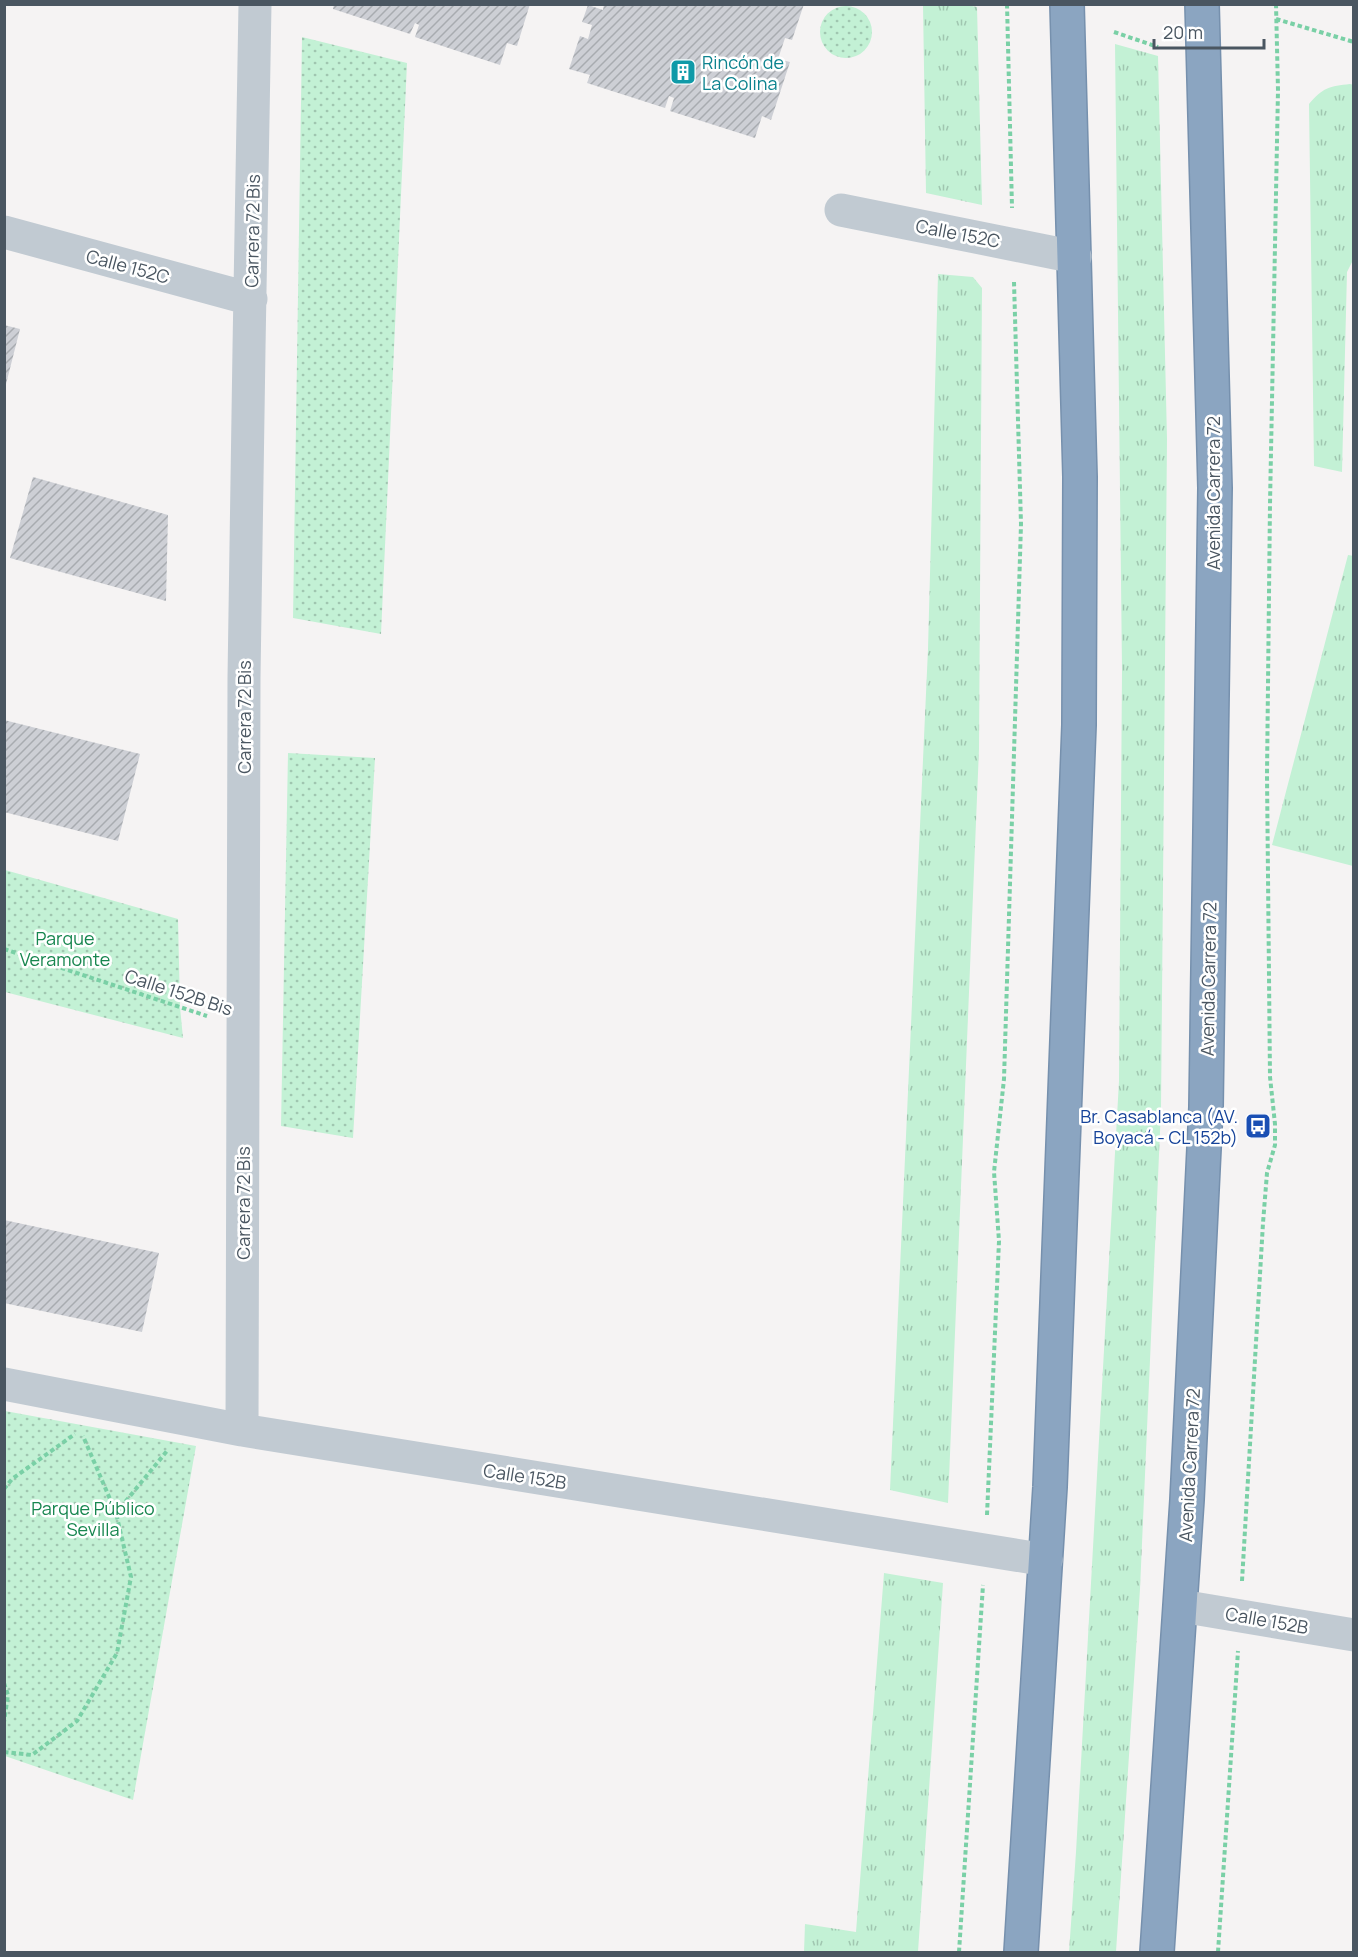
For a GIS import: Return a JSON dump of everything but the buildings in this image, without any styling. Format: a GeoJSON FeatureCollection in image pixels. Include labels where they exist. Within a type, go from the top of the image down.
{"type":"FeatureCollection","features":[{"type":"Feature","properties":{"kind":"highway"},"geometry":{"type":"LineString","coordinates":[[1021,1953],[1046,1560],[1079,725],[1080,477],[1067,4]]}},
{"type":"Feature","properties":{"kind":"highway","name":"Avenida Carrera 72"},"geometry":{"type":"LineString","coordinates":[[1157,1953],[1181,1606],[1206,1107],[1215,500],[1202,4]]}},
{"type":"Feature","properties":{"kind":"street","name":"Carrera 72 Bis"},"geometry":{"type":"LineString","coordinates":[[242,1430],[244,672],[255,4]]}},
{"type":"Feature","properties":{"kind":"street","name":"Calle 152C"},"geometry":{"type":"LineString","coordinates":[[842,210],[1075,257]]}},
{"type":"Feature","properties":{"kind":"street","name":"Calle 152C"},"geometry":{"type":"LineString","coordinates":[[4,232],[251,299]]}},
{"type":"Feature","properties":{"kind":"street","name":"Calle 152B"},"geometry":{"type":"LineString","coordinates":[[4,1384],[242,1430],[985,1552],[1046,1560]]}},
{"type":"Feature","properties":{"kind":"street","name":"Calle 152B"},"geometry":{"type":"LineString","coordinates":[[1181,1606],[1353,1635]]}},
{"type":"Feature","properties":{"kind":"path"},"geometry":{"type":"LineString","coordinates":[[959,1953],[985,1552],[999,1241],[994,1172],[1004,1079],[1021,524],[1007,4]]}},
{"type":"Feature","properties":{"kind":"path"},"geometry":{"type":"LineString","coordinates":[[1218,1953],[1264,1203],[1267,1173],[1275,1145],[1270,1077],[1267,775],[1278,90],[1276,4]]}},
{"type":"Feature","properties":{"kind":"path"},"geometry":{"type":"LineString","coordinates":[[1276,19],[1353,42]]}},
{"type":"Feature","properties":{"kind":"path"},"geometry":{"type":"LineString","coordinates":[[1114,32],[1158,47]]}},
{"type":"Feature","properties":{"kind":"path","name":"Calle 152B Bis"},"geometry":{"type":"LineString","coordinates":[[4,949],[242,1027]]}},
{"type":"Feature","properties":{"kind":"path"},"geometry":{"type":"LineString","coordinates":[[116,1513],[193,1420]]}},
{"type":"Feature","properties":{"kind":"path"},"geometry":{"type":"LineString","coordinates":[[4,1489],[12,1479],[81,1430],[116,1513],[131,1577],[117,1653],[77,1721],[32,1755],[4,1752]]}},
{"type":"Feature","properties":{"kind":"path"},"geometry":{"type":"LineString","coordinates":[[4,1683],[8,1695],[4,1722]]}},
{"type":"Feature","properties":{"kind":"green space"},"geometry":{"type":"Polygon","coordinates":[[[923,5],[977,7],[982,205],[926,193],[923,5]]]}},
{"type":"Feature","properties":{"kind":"green space"},"geometry":{"type":"Polygon","coordinates":[[[846,6],[856,8],[864,14],[870,22],[872,32],[870,42],[864,50],[856,56],[846,58],[836,56],[828,50],[822,42],[820,32],[822,22],[828,14],[836,8],[846,6]]]}},
{"type":"Feature","properties":{"kind":"green space"},"geometry":{"type":"Polygon","coordinates":[[[302,37],[407,63],[381,634],[293,618],[302,37]]]}},
{"type":"Feature","properties":{"kind":"green space"},"geometry":{"type":"Polygon","coordinates":[[[1115,44],[1158,56],[1167,439],[1161,1109],[1140,1589],[1116,1952],[1069,1952],[1119,1081],[1122,670],[1115,44]]]}},
{"type":"Feature","properties":{"kind":"green space"},"geometry":{"type":"Polygon","coordinates":[[[1354,85],[1354,258],[1347,272],[1342,472],[1314,466],[1309,104],[1318,94],[1327,89],[1354,85]]]}},
{"type":"Feature","properties":{"kind":"green space"},"geometry":{"type":"Polygon","coordinates":[[[938,274],[973,277],[982,288],[979,749],[948,1503],[890,1490],[928,649],[938,274]]]}},
{"type":"Feature","properties":{"kind":"green space"},"geometry":{"type":"Polygon","coordinates":[[[1348,555],[1354,556],[1353,866],[1272,845],[1348,555]]]}},
{"type":"Feature","properties":{"kind":"green space"},"geometry":{"type":"Polygon","coordinates":[[[288,753],[375,758],[353,1138],[281,1126],[288,753]]]}},
{"type":"Feature","properties":{"kind":"green space","name":"Parque Veramonte"},"geometry":{"type":"Polygon","coordinates":[[[5,870],[178,919],[183,1038],[5,992],[5,870]]]}},
{"type":"Feature","properties":{"kind":"green space","name":"Parque Público Sevilla"},"geometry":{"type":"Polygon","coordinates":[[[5,1411],[196,1446],[133,1800],[5,1756],[5,1411]]]}},
{"type":"Feature","properties":{"kind":"green space"},"geometry":{"type":"Polygon","coordinates":[[[884,1573],[943,1583],[918,1952],[804,1952],[805,1924],[856,1932],[884,1573]]]}},
{"type":"Feature","properties":{"kind":"place","name":"Rincón de La Colina"},"geometry":{"type":"Point","coordinates":[683,72]}},
{"type":"Feature","properties":{"kind":"place","name":"Br. Casablanca (AV. Boyacá - CL 152b)"},"geometry":{"type":"Point","coordinates":[1258,1126]}}]}
